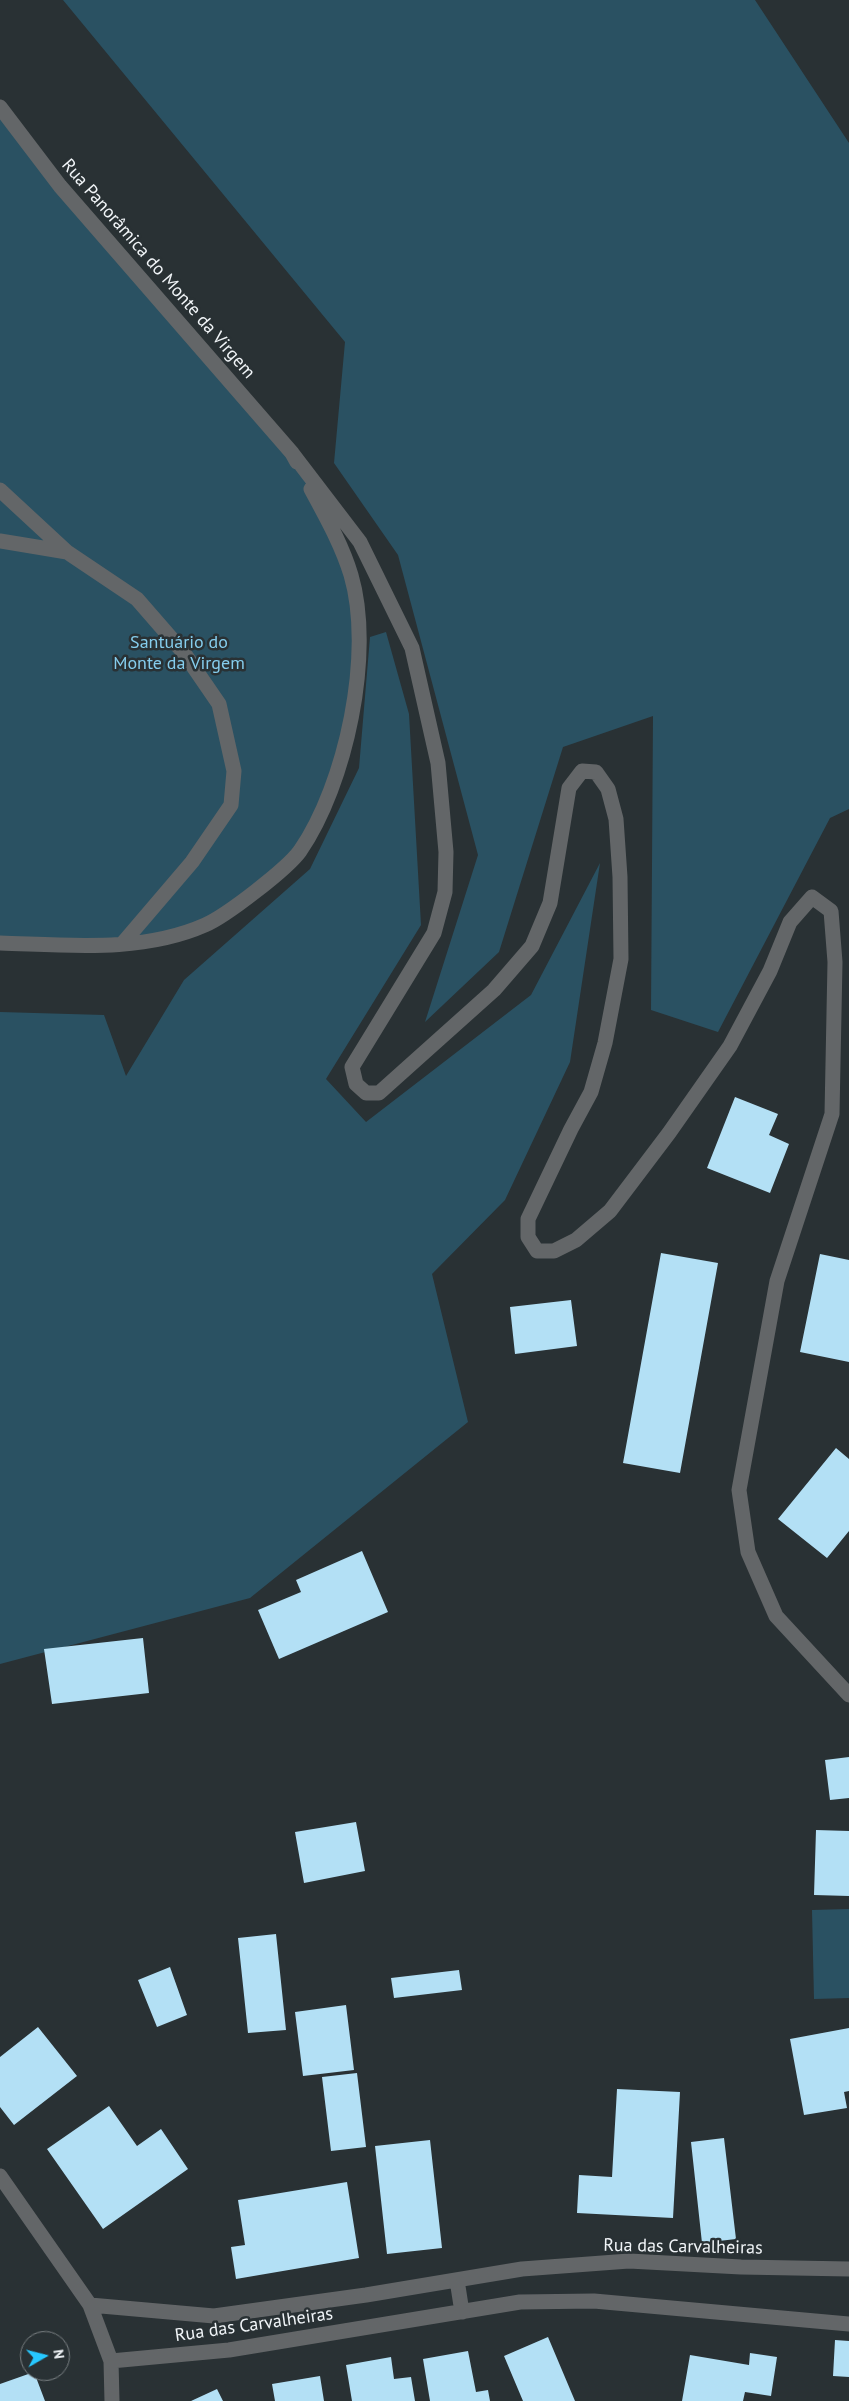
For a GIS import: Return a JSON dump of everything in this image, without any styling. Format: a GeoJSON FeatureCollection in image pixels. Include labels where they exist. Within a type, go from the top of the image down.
{"type":"FeatureCollection","features":[{"type":"Feature","properties":{"kind":"street","name":"Rua Panorâmica do Monte da Virgem"},"geometry":{"type":"LineString","coordinates":[[0,107],[60,186],[292,453],[360,542],[412,648],[438,763],[446,852],[445,892],[434,933],[352,1067],[356,1084],[366,1093],[379,1093],[494,990],[532,946],[550,902],[569,788],[582,771],[596,772],[608,789],[616,819],[620,878],[621,959],[605,1043],[591,1092],[528,1219],[528,1237],[537,1251],[554,1251],[576,1240],[610,1210],[669,1133],[730,1046],[770,972],[790,922],[812,897],[831,911],[835,962],[832,1114],[778,1281],[739,1490],[748,1552],[776,1616],[849,1695]]}},
{"type":"Feature","properties":{"kind":"street","name":"Rua Panorâmica do Monte da Virgem"},"geometry":{"type":"LineString","coordinates":[[0,944],[96,946],[162,940],[206,925],[252,894],[299,852],[323,809],[347,740],[359,672],[359,621],[351,576],[336,535],[292,453]]}},
{"type":"Feature","properties":{"kind":"street"},"geometry":{"type":"LineString","coordinates":[[0,490],[67,552],[136,599],[184,653],[220,704],[234,771],[231,805],[192,862],[122,944]]}},
{"type":"Feature","properties":{"kind":"street"},"geometry":{"type":"LineString","coordinates":[[0,542],[67,552]]}},
{"type":"Feature","properties":{"kind":"street"},"geometry":{"type":"LineString","coordinates":[[0,2176],[90,2305],[111,2361],[112,2401]]}},
{"type":"Feature","properties":{"kind":"street","name":"Rua das Carvalheiras"},"geometry":{"type":"LineString","coordinates":[[90,2305],[214,2316],[366,2296],[522,2269],[629,2261],[741,2267],[849,2269]]}},
{"type":"Feature","properties":{"kind":"street"},"geometry":{"type":"LineString","coordinates":[[456,2280],[462,2312]]}},
{"type":"Feature","properties":{"kind":"street","name":"Rua das Carvalheiras"},"geometry":{"type":"LineString","coordinates":[[111,2361],[229,2350],[520,2302],[594,2301],[849,2324]]}},
{"type":"Feature","properties":{"kind":"green space"},"geometry":{"type":"Polygon","coordinates":[[[63,0],[755,0],[849,143],[849,809],[830,818],[718,1032],[651,1010],[653,716],[563,747],[499,952],[425,1022],[478,855],[398,555],[334,463],[345,342],[63,0]]]}},
{"type":"Feature","properties":{"kind":"green space","name":"Santuário do Monte da Virgem"},"geometry":{"type":"Polygon","coordinates":[[[0,107],[292,453],[335,535],[359,621],[347,740],[307,839],[252,894],[162,940],[0,943],[0,107]]]}},
{"type":"Feature","properties":{"kind":"green space"},"geometry":{"type":"Polygon","coordinates":[[[386,632],[409,714],[421,925],[326,1079],[366,1122],[531,995],[600,863],[570,1062],[505,1200],[432,1274],[468,1422],[250,1598],[0,1664],[0,1012],[104,1015],[126,1076],[184,980],[310,869],[359,768],[370,637],[386,632]]]}},
{"type":"Feature","properties":{"kind":"green space"},"geometry":{"type":"Polygon","coordinates":[[[849,1909],[849,1998],[814,1999],[812,1910],[849,1909]]]}},
{"type":"Feature","properties":{"kind":"building"},"geometry":{"type":"Polygon","coordinates":[[[735,1097],[778,1114],[769,1135],[789,1144],[770,1193],[707,1168],[735,1097]]]}},
{"type":"Feature","properties":{"kind":"building"},"geometry":{"type":"Polygon","coordinates":[[[661,1253],[718,1263],[680,1473],[623,1463],[661,1253]]]}},
{"type":"Feature","properties":{"kind":"building"},"geometry":{"type":"Polygon","coordinates":[[[820,1254],[849,1260],[849,1362],[800,1352],[820,1254]]]}},
{"type":"Feature","properties":{"kind":"building"},"geometry":{"type":"Polygon","coordinates":[[[571,1300],[577,1346],[515,1354],[510,1307],[571,1300]]]}},
{"type":"Feature","properties":{"kind":"building"},"geometry":{"type":"Polygon","coordinates":[[[836,1448],[849,1459],[849,1531],[827,1558],[778,1519],[836,1448]]]}},
{"type":"Feature","properties":{"kind":"building"},"geometry":{"type":"Polygon","coordinates":[[[362,1551],[388,1612],[279,1659],[258,1610],[301,1592],[296,1580],[362,1551]]]}},
{"type":"Feature","properties":{"kind":"building"},"geometry":{"type":"Polygon","coordinates":[[[143,1638],[149,1693],[52,1704],[44,1649],[143,1638]]]}},
{"type":"Feature","properties":{"kind":"building"},"geometry":{"type":"Polygon","coordinates":[[[849,1757],[849,1798],[830,1800],[825,1760],[849,1757]]]}},
{"type":"Feature","properties":{"kind":"building"},"geometry":{"type":"Polygon","coordinates":[[[356,1822],[365,1871],[304,1883],[295,1832],[356,1822]]]}},
{"type":"Feature","properties":{"kind":"building"},"geometry":{"type":"Polygon","coordinates":[[[816,1830],[849,1831],[849,1896],[814,1895],[816,1830]]]}},
{"type":"Feature","properties":{"kind":"building"},"geometry":{"type":"Polygon","coordinates":[[[276,1934],[286,2030],[248,2033],[238,1938],[276,1934]]]}},
{"type":"Feature","properties":{"kind":"building"},"geometry":{"type":"Polygon","coordinates":[[[170,1967],[187,2015],[157,2027],[138,1980],[170,1967]]]}},
{"type":"Feature","properties":{"kind":"building"},"geometry":{"type":"Polygon","coordinates":[[[459,1970],[462,1990],[394,1998],[391,1978],[459,1970]]]}},
{"type":"Feature","properties":{"kind":"building"},"geometry":{"type":"Polygon","coordinates":[[[346,2005],[354,2070],[303,2076],[295,2012],[346,2005]]]}},
{"type":"Feature","properties":{"kind":"building"},"geometry":{"type":"Polygon","coordinates":[[[38,2027],[77,2076],[14,2125],[0,2107],[0,2057],[38,2027]]]}},
{"type":"Feature","properties":{"kind":"building"},"geometry":{"type":"Polygon","coordinates":[[[849,2028],[849,2091],[844,2092],[847,2108],[804,2115],[790,2039],[849,2028]]]}},
{"type":"Feature","properties":{"kind":"building"},"geometry":{"type":"Polygon","coordinates":[[[357,2073],[366,2147],[331,2151],[322,2077],[357,2073]]]}},
{"type":"Feature","properties":{"kind":"building"},"geometry":{"type":"Polygon","coordinates":[[[617,2089],[680,2092],[673,2218],[577,2213],[579,2175],[612,2177],[617,2089]]]}},
{"type":"Feature","properties":{"kind":"building"},"geometry":{"type":"Polygon","coordinates":[[[109,2106],[137,2146],[161,2129],[188,2169],[103,2229],[47,2149],[109,2106]]]}},
{"type":"Feature","properties":{"kind":"building"},"geometry":{"type":"Polygon","coordinates":[[[724,2138],[736,2239],[702,2243],[691,2142],[724,2138]]]}},
{"type":"Feature","properties":{"kind":"building"},"geometry":{"type":"Polygon","coordinates":[[[430,2140],[442,2248],[387,2254],[375,2146],[430,2140]]]}},
{"type":"Feature","properties":{"kind":"building"},"geometry":{"type":"Polygon","coordinates":[[[347,2182],[359,2258],[236,2279],[231,2247],[245,2245],[238,2200],[347,2182]]]}},
{"type":"Feature","properties":{"kind":"building"},"geometry":{"type":"Polygon","coordinates":[[[548,2337],[575,2401],[523,2401],[504,2356],[548,2337]]]}},
{"type":"Feature","properties":{"kind":"building"},"geometry":{"type":"Polygon","coordinates":[[[835,2340],[849,2341],[849,2377],[833,2376],[835,2340]]]}},
{"type":"Feature","properties":{"kind":"building"},"geometry":{"type":"Polygon","coordinates":[[[468,2351],[476,2392],[488,2390],[490,2401],[430,2401],[423,2359],[468,2351]]]}},
{"type":"Feature","properties":{"kind":"building"},"geometry":{"type":"Polygon","coordinates":[[[750,2353],[777,2357],[771,2396],[745,2392],[743,2401],[682,2401],[690,2355],[749,2365],[750,2353]]]}},
{"type":"Feature","properties":{"kind":"building"},"geometry":{"type":"Polygon","coordinates":[[[391,2357],[394,2379],[411,2377],[415,2401],[352,2401],[346,2365],[391,2357]]]}},
{"type":"Feature","properties":{"kind":"building"},"geometry":{"type":"Polygon","coordinates":[[[320,2376],[324,2401],[275,2401],[272,2384],[320,2376]]]}},
{"type":"Feature","properties":{"kind":"building"},"geometry":{"type":"Polygon","coordinates":[[[20,2377],[20,2381],[37,2381],[45,2401],[0,2401],[0,2384],[20,2377]]]}},
{"type":"Feature","properties":{"kind":"building"},"geometry":{"type":"Polygon","coordinates":[[[217,2389],[223,2401],[191,2401],[217,2389]]]}}]}
